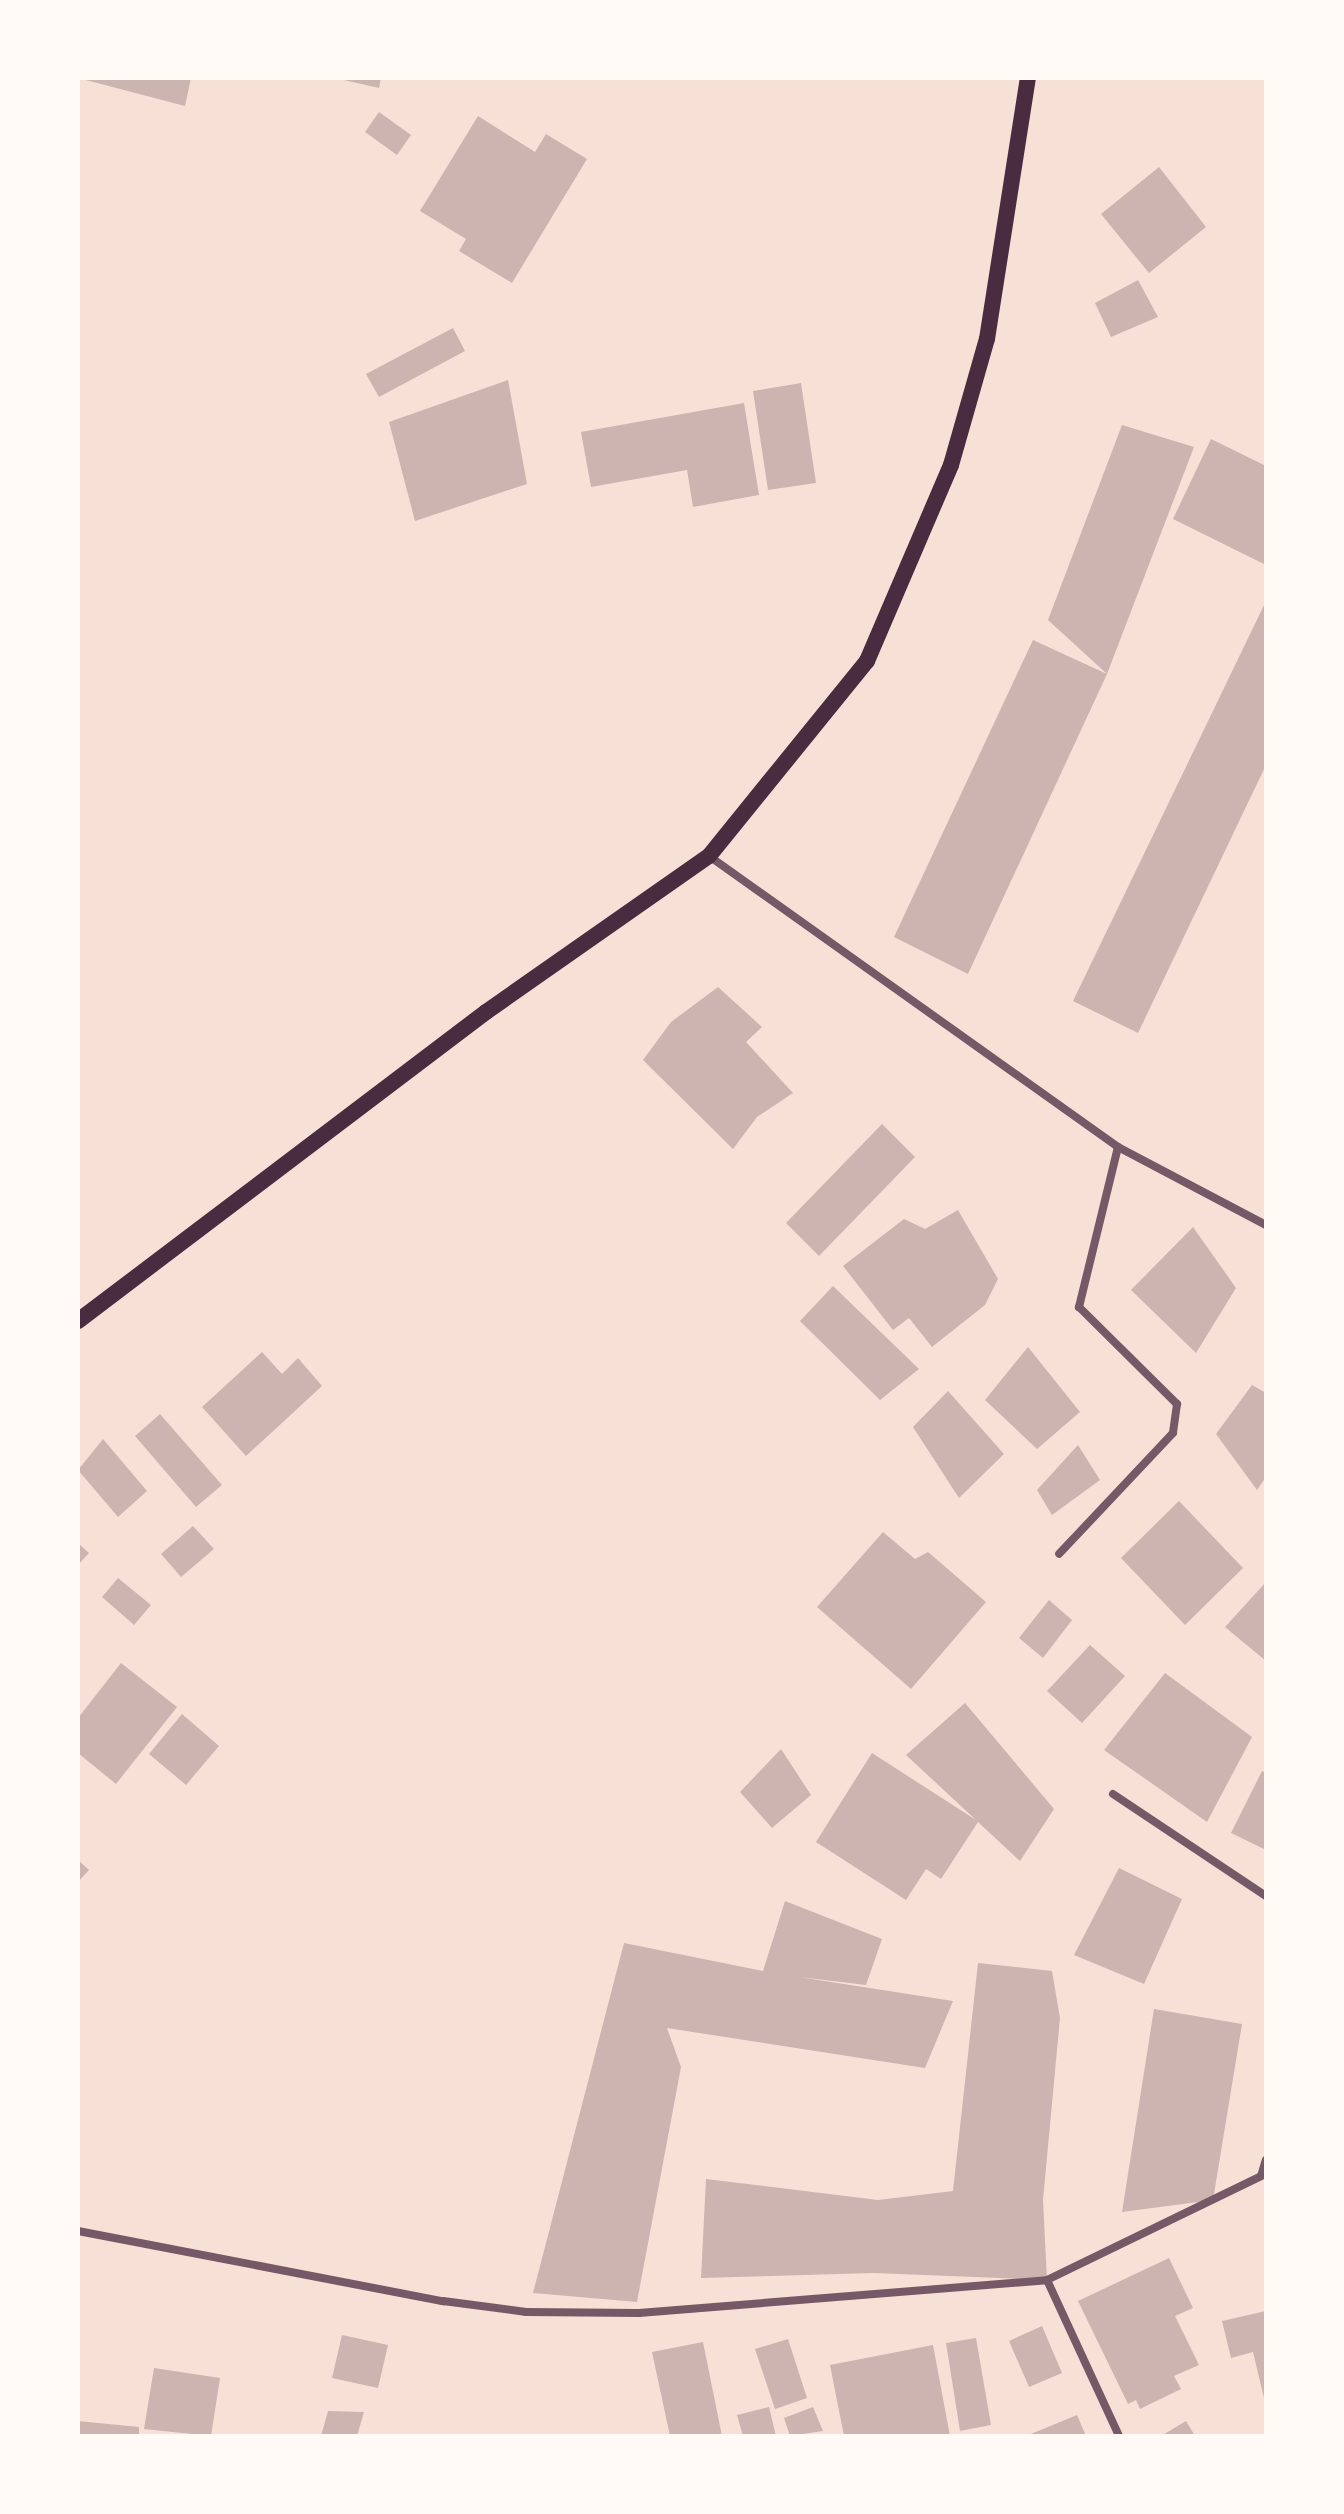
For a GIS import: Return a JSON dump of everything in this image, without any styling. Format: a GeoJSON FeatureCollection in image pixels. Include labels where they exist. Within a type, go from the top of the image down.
{"type":"FeatureCollection","features":[{"type":"Feature","properties":{"kind":"main road"},"geometry":{"type":"LineString","coordinates":[[78,1321],[486,1012],[709,856],[867,661],[951,465],[987,339],[1028,78]]}},
{"type":"Feature","properties":{"kind":"street"},"geometry":{"type":"LineString","coordinates":[[709,856],[1118,1147],[1266,1225]]}},
{"type":"Feature","properties":{"kind":"street"},"geometry":{"type":"LineString","coordinates":[[1059,1554],[1173,1433],[1177,1404],[1079,1307],[1118,1147]]}},
{"type":"Feature","properties":{"kind":"street"},"geometry":{"type":"LineString","coordinates":[[1113,1794],[1266,1896]]}},
{"type":"Feature","properties":{"kind":"street"},"geometry":{"type":"LineString","coordinates":[[78,2231],[282,2274],[526,2312],[639,2313],[1047,2280],[1261,2176],[1266,2160]]}},
{"type":"Feature","properties":{"kind":"street"},"geometry":{"type":"LineString","coordinates":[[1047,2280],[1119,2436]]}},
{"type":"Feature","properties":{"kind":"building"},"geometry":{"type":"Polygon","coordinates":[[[78,78],[191,78],[185,106],[78,78]]]}},
{"type":"Feature","properties":{"kind":"building"},"geometry":{"type":"Polygon","coordinates":[[[335,78],[381,78],[379,88],[335,78]]]}},
{"type":"Feature","properties":{"kind":"building"},"geometry":{"type":"Polygon","coordinates":[[[379,112],[411,135],[397,155],[365,132],[379,112]]]}},
{"type":"Feature","properties":{"kind":"building"},"geometry":{"type":"Polygon","coordinates":[[[478,116],[535,152],[546,134],[587,159],[512,283],[459,251],[466,239],[420,211],[478,116]]]}},
{"type":"Feature","properties":{"kind":"building"},"geometry":{"type":"Polygon","coordinates":[[[1159,167],[1206,227],[1149,273],[1101,214],[1159,167]]]}},
{"type":"Feature","properties":{"kind":"building"},"geometry":{"type":"Polygon","coordinates":[[[1138,280],[1158,317],[1111,337],[1095,303],[1138,280]]]}},
{"type":"Feature","properties":{"kind":"building"},"geometry":{"type":"Polygon","coordinates":[[[453,328],[465,351],[379,397],[366,374],[453,328]]]}},
{"type":"Feature","properties":{"kind":"building"},"geometry":{"type":"Polygon","coordinates":[[[508,380],[527,484],[415,521],[389,422],[508,380]]]}},
{"type":"Feature","properties":{"kind":"building"},"geometry":{"type":"Polygon","coordinates":[[[801,383],[816,483],[768,490],[753,391],[801,383]]]}},
{"type":"Feature","properties":{"kind":"building"},"geometry":{"type":"Polygon","coordinates":[[[744,403],[759,495],[693,507],[687,470],[591,487],[581,432],[744,403]]]}},
{"type":"Feature","properties":{"kind":"building"},"geometry":{"type":"Polygon","coordinates":[[[1122,425],[1194,447],[1107,674],[1048,620],[1122,425]]]}},
{"type":"Feature","properties":{"kind":"building"},"geometry":{"type":"Polygon","coordinates":[[[1211,439],[1266,466],[1266,565],[1173,519],[1211,439]]]}},
{"type":"Feature","properties":{"kind":"building"},"geometry":{"type":"Polygon","coordinates":[[[1266,601],[1266,765],[1138,1033],[1073,1001],[1266,601]]]}},
{"type":"Feature","properties":{"kind":"building"},"geometry":{"type":"Polygon","coordinates":[[[1033,640],[1107,674],[968,974],[894,937],[1033,640]]]}},
{"type":"Feature","properties":{"kind":"building"},"geometry":{"type":"Polygon","coordinates":[[[718,987],[762,1027],[746,1042],[793,1093],[757,1117],[733,1149],[643,1060],[671,1022],[718,987]]]}},
{"type":"Feature","properties":{"kind":"building"},"geometry":{"type":"Polygon","coordinates":[[[882,1124],[915,1157],[819,1256],[786,1223],[882,1124]]]}},
{"type":"Feature","properties":{"kind":"building"},"geometry":{"type":"Polygon","coordinates":[[[958,1210],[998,1279],[985,1305],[932,1347],[909,1318],[893,1330],[843,1266],[904,1219],[925,1229],[958,1210]]]}},
{"type":"Feature","properties":{"kind":"building"},"geometry":{"type":"Polygon","coordinates":[[[1193,1227],[1236,1288],[1196,1353],[1131,1290],[1193,1227]]]}},
{"type":"Feature","properties":{"kind":"building"},"geometry":{"type":"Polygon","coordinates":[[[833,1286],[919,1369],[880,1400],[800,1321],[833,1286]]]}},
{"type":"Feature","properties":{"kind":"building"},"geometry":{"type":"Polygon","coordinates":[[[1028,1347],[1080,1412],[1037,1449],[985,1400],[1028,1347]]]}},
{"type":"Feature","properties":{"kind":"building"},"geometry":{"type":"Polygon","coordinates":[[[262,1352],[282,1374],[298,1358],[322,1386],[246,1456],[202,1407],[262,1352]]]}},
{"type":"Feature","properties":{"kind":"building"},"geometry":{"type":"Polygon","coordinates":[[[1252,1385],[1266,1393],[1266,1477],[1257,1490],[1216,1434],[1252,1385]]]}},
{"type":"Feature","properties":{"kind":"building"},"geometry":{"type":"Polygon","coordinates":[[[948,1391],[1004,1454],[959,1498],[913,1427],[948,1391]]]}},
{"type":"Feature","properties":{"kind":"building"},"geometry":{"type":"Polygon","coordinates":[[[160,1414],[222,1485],[196,1507],[135,1436],[160,1414]]]}},
{"type":"Feature","properties":{"kind":"building"},"geometry":{"type":"Polygon","coordinates":[[[103,1439],[147,1491],[118,1517],[78,1470],[103,1439]]]}},
{"type":"Feature","properties":{"kind":"building"},"geometry":{"type":"Polygon","coordinates":[[[1078,1445],[1100,1480],[1052,1515],[1037,1490],[1078,1445]]]}},
{"type":"Feature","properties":{"kind":"building"},"geometry":{"type":"Polygon","coordinates":[[[1179,1501],[1243,1568],[1185,1625],[1121,1558],[1179,1501]]]}},
{"type":"Feature","properties":{"kind":"building"},"geometry":{"type":"Polygon","coordinates":[[[193,1526],[214,1549],[181,1577],[161,1554],[193,1526]]]}},
{"type":"Feature","properties":{"kind":"building"},"geometry":{"type":"Polygon","coordinates":[[[883,1532],[915,1559],[928,1552],[986,1602],[911,1689],[817,1607],[883,1532]]]}},
{"type":"Feature","properties":{"kind":"building"},"geometry":{"type":"Polygon","coordinates":[[[78,1543],[89,1553],[78,1565],[78,1543]]]}},
{"type":"Feature","properties":{"kind":"building"},"geometry":{"type":"Polygon","coordinates":[[[118,1578],[151,1605],[134,1625],[102,1597],[118,1578]]]}},
{"type":"Feature","properties":{"kind":"building"},"geometry":{"type":"Polygon","coordinates":[[[1266,1582],[1266,1661],[1225,1627],[1266,1582]]]}},
{"type":"Feature","properties":{"kind":"building"},"geometry":{"type":"Polygon","coordinates":[[[1049,1600],[1072,1620],[1043,1658],[1019,1638],[1049,1600]]]}},
{"type":"Feature","properties":{"kind":"building"},"geometry":{"type":"Polygon","coordinates":[[[1090,1645],[1125,1676],[1082,1723],[1047,1691],[1090,1645]]]}},
{"type":"Feature","properties":{"kind":"building"},"geometry":{"type":"Polygon","coordinates":[[[121,1663],[177,1707],[116,1784],[78,1753],[78,1718],[121,1663]]]}},
{"type":"Feature","properties":{"kind":"building"},"geometry":{"type":"Polygon","coordinates":[[[1165,1673],[1252,1737],[1207,1822],[1104,1750],[1165,1673]]]}},
{"type":"Feature","properties":{"kind":"building"},"geometry":{"type":"Polygon","coordinates":[[[965,1703],[1054,1809],[1020,1861],[978,1822],[941,1879],[926,1869],[906,1900],[816,1842],[872,1753],[976,1820],[906,1755],[965,1703]]]}},
{"type":"Feature","properties":{"kind":"building"},"geometry":{"type":"Polygon","coordinates":[[[182,1714],[219,1746],[186,1785],[149,1754],[182,1714]]]}},
{"type":"Feature","properties":{"kind":"building"},"geometry":{"type":"Polygon","coordinates":[[[781,1749],[811,1795],[772,1828],[740,1792],[781,1749]]]}},
{"type":"Feature","properties":{"kind":"building"},"geometry":{"type":"Polygon","coordinates":[[[1262,1771],[1266,1773],[1266,1850],[1231,1833],[1262,1771]]]}},
{"type":"Feature","properties":{"kind":"building"},"geometry":{"type":"Polygon","coordinates":[[[78,1860],[89,1870],[78,1882],[78,1860]]]}},
{"type":"Feature","properties":{"kind":"building"},"geometry":{"type":"Polygon","coordinates":[[[1119,1868],[1182,1899],[1144,1984],[1074,1955],[1119,1868]]]}},
{"type":"Feature","properties":{"kind":"building"},"geometry":{"type":"Polygon","coordinates":[[[785,1901],[882,1939],[866,1985],[799,1977],[953,2001],[925,2068],[667,2028],[681,2067],[637,2302],[533,2293],[624,1943],[763,1971],[785,1901]]]}},
{"type":"Feature","properties":{"kind":"building"},"geometry":{"type":"Polygon","coordinates":[[[978,1963],[1052,1971],[1060,2018],[1043,2200],[1047,2280],[874,2273],[701,2278],[706,2179],[878,2200],[953,2191],[978,1963]]]}},
{"type":"Feature","properties":{"kind":"building"},"geometry":{"type":"Polygon","coordinates":[[[1154,2009],[1242,2024],[1213,2200],[1122,2212],[1154,2009]]]}},
{"type":"Feature","properties":{"kind":"building"},"geometry":{"type":"Polygon","coordinates":[[[1169,2258],[1193,2308],[1175,2316],[1199,2365],[1174,2376],[1181,2389],[1140,2409],[1136,2400],[1128,2404],[1078,2301],[1169,2258]]]}},
{"type":"Feature","properties":{"kind":"building"},"geometry":{"type":"Polygon","coordinates":[[[1266,2311],[1265,2402],[1253,2352],[1231,2358],[1222,2321],[1266,2311]]]}},
{"type":"Feature","properties":{"kind":"building"},"geometry":{"type":"Polygon","coordinates":[[[1042,2326],[1062,2373],[1029,2387],[1009,2341],[1042,2326]]]}},
{"type":"Feature","properties":{"kind":"building"},"geometry":{"type":"Polygon","coordinates":[[[342,2335],[388,2345],[378,2388],[332,2378],[342,2335]]]}},
{"type":"Feature","properties":{"kind":"building"},"geometry":{"type":"Polygon","coordinates":[[[976,2338],[991,2425],[960,2431],[946,2343],[976,2338]]]}},
{"type":"Feature","properties":{"kind":"building"},"geometry":{"type":"Polygon","coordinates":[[[788,2339],[807,2398],[775,2409],[755,2349],[788,2339]]]}},
{"type":"Feature","properties":{"kind":"building"},"geometry":{"type":"Polygon","coordinates":[[[703,2342],[722,2436],[670,2436],[652,2352],[703,2342]]]}},
{"type":"Feature","properties":{"kind":"building"},"geometry":{"type":"Polygon","coordinates":[[[933,2345],[950,2436],[844,2436],[830,2365],[933,2345]]]}},
{"type":"Feature","properties":{"kind":"building"},"geometry":{"type":"Polygon","coordinates":[[[154,2368],[220,2378],[211,2436],[144,2429],[154,2368]]]}},
{"type":"Feature","properties":{"kind":"building"},"geometry":{"type":"Polygon","coordinates":[[[769,2407],[776,2436],[743,2436],[737,2415],[769,2407]]]}},
{"type":"Feature","properties":{"kind":"building"},"geometry":{"type":"Polygon","coordinates":[[[813,2407],[823,2431],[790,2436],[784,2418],[813,2407]]]}},
{"type":"Feature","properties":{"kind":"building"},"geometry":{"type":"Polygon","coordinates":[[[328,2411],[364,2412],[357,2436],[321,2436],[328,2411]]]}},
{"type":"Feature","properties":{"kind":"building"},"geometry":{"type":"Polygon","coordinates":[[[1077,2415],[1086,2436],[1026,2436],[1077,2415]]]}},
{"type":"Feature","properties":{"kind":"building"},"geometry":{"type":"Polygon","coordinates":[[[78,2421],[139,2427],[139,2436],[78,2436],[78,2421]]]}},
{"type":"Feature","properties":{"kind":"building"},"geometry":{"type":"Polygon","coordinates":[[[1186,2421],[1195,2436],[1161,2436],[1186,2421]]]}}]}
